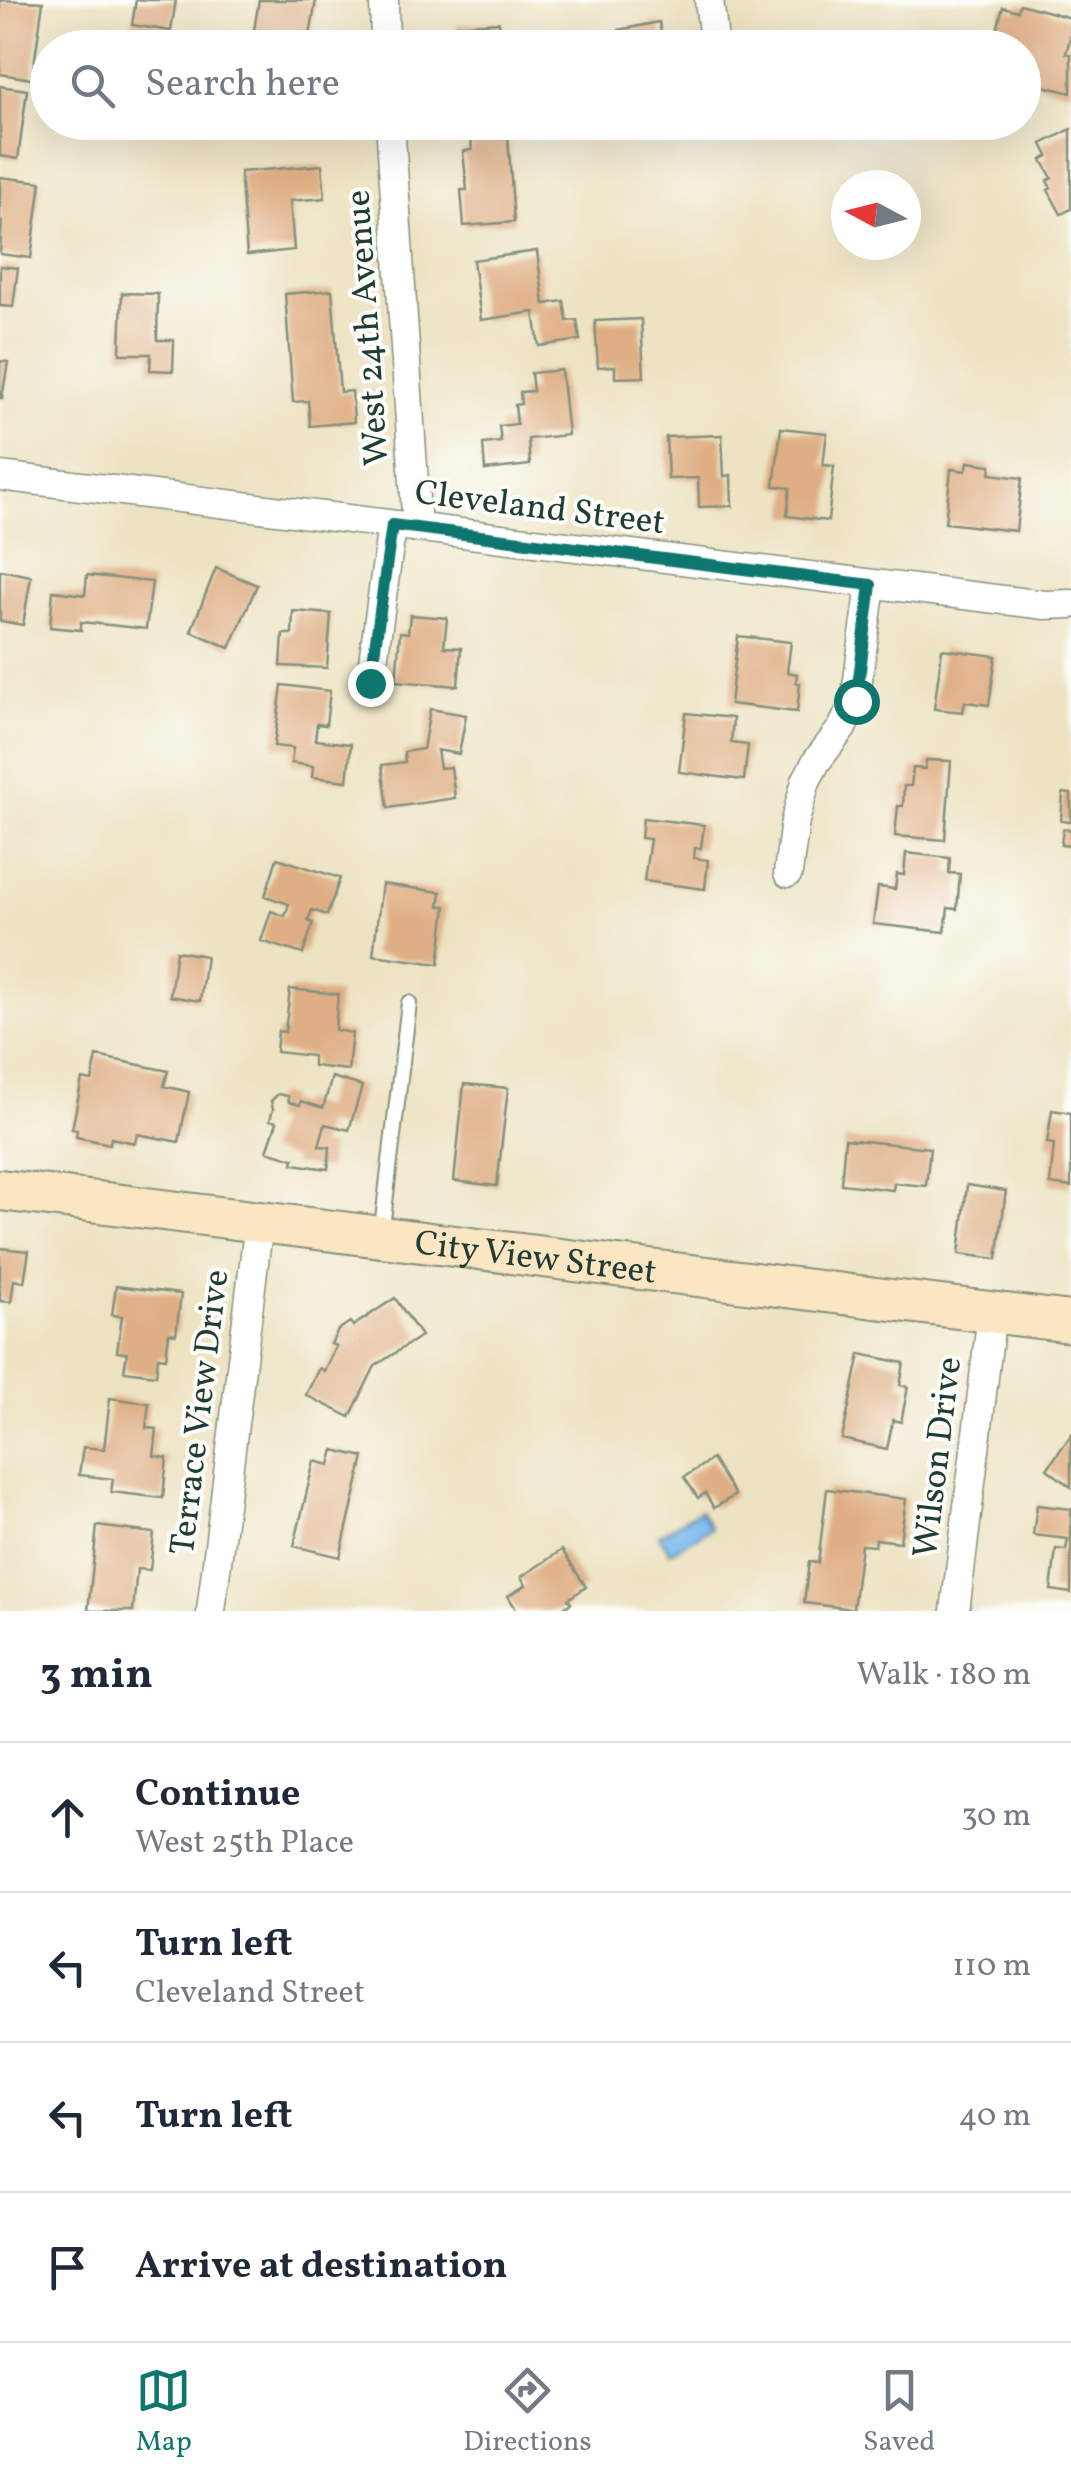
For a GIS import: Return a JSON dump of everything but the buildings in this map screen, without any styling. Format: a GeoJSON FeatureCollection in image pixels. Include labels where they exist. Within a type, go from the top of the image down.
{"type":"FeatureCollection","features":[{"type":"Feature","properties":{"kind":"street"},"geometry":{"type":"LineString","coordinates":[[384,0],[385,30]]}},
{"type":"Feature","properties":{"kind":"street"},"geometry":{"type":"LineString","coordinates":[[710,0],[713,30]]}},
{"type":"Feature","properties":{"kind":"street","name":"West 24th Avenue"},"geometry":{"type":"LineString","coordinates":[[370,683],[405,526],[391,140]]}},
{"type":"Feature","properties":{"kind":"street","name":"Cleveland Street"},"geometry":{"type":"LineString","coordinates":[[0,476],[871,585],[1055,606],[1071,604]]}},
{"type":"Feature","properties":{"kind":"street"},"geometry":{"type":"LineString","coordinates":[[788,873],[795,821],[806,781],[856,701],[871,585]]}},
{"type":"Feature","properties":{"kind":"street","name":"City View Street"},"geometry":{"type":"LineString","coordinates":[[0,1190],[1071,1322]]}},
{"type":"Feature","properties":{"kind":"street","name":"Terrace View Drive"},"geometry":{"type":"LineString","coordinates":[[212,1611],[258,1222]]}},
{"type":"Feature","properties":{"kind":"street","name":"Wilson Drive"},"geometry":{"type":"LineString","coordinates":[[955,1611],[992,1313]]}},
{"type":"Feature","properties":{"kind":"lane"},"geometry":{"type":"LineString","coordinates":[[380,1237],[409,1003]]}},
{"type":"Feature","properties":{"kind":"water"},"geometry":{"type":"Polygon","coordinates":[[[700,1510],[711,1528],[670,1552],[659,1535],[700,1510]]]}},
{"type":"Feature","properties":{"kind":"route"},"geometry":{"type":"LineString","coordinates":[[370,683],[392,525],[871,585],[856,701]]}}]}
